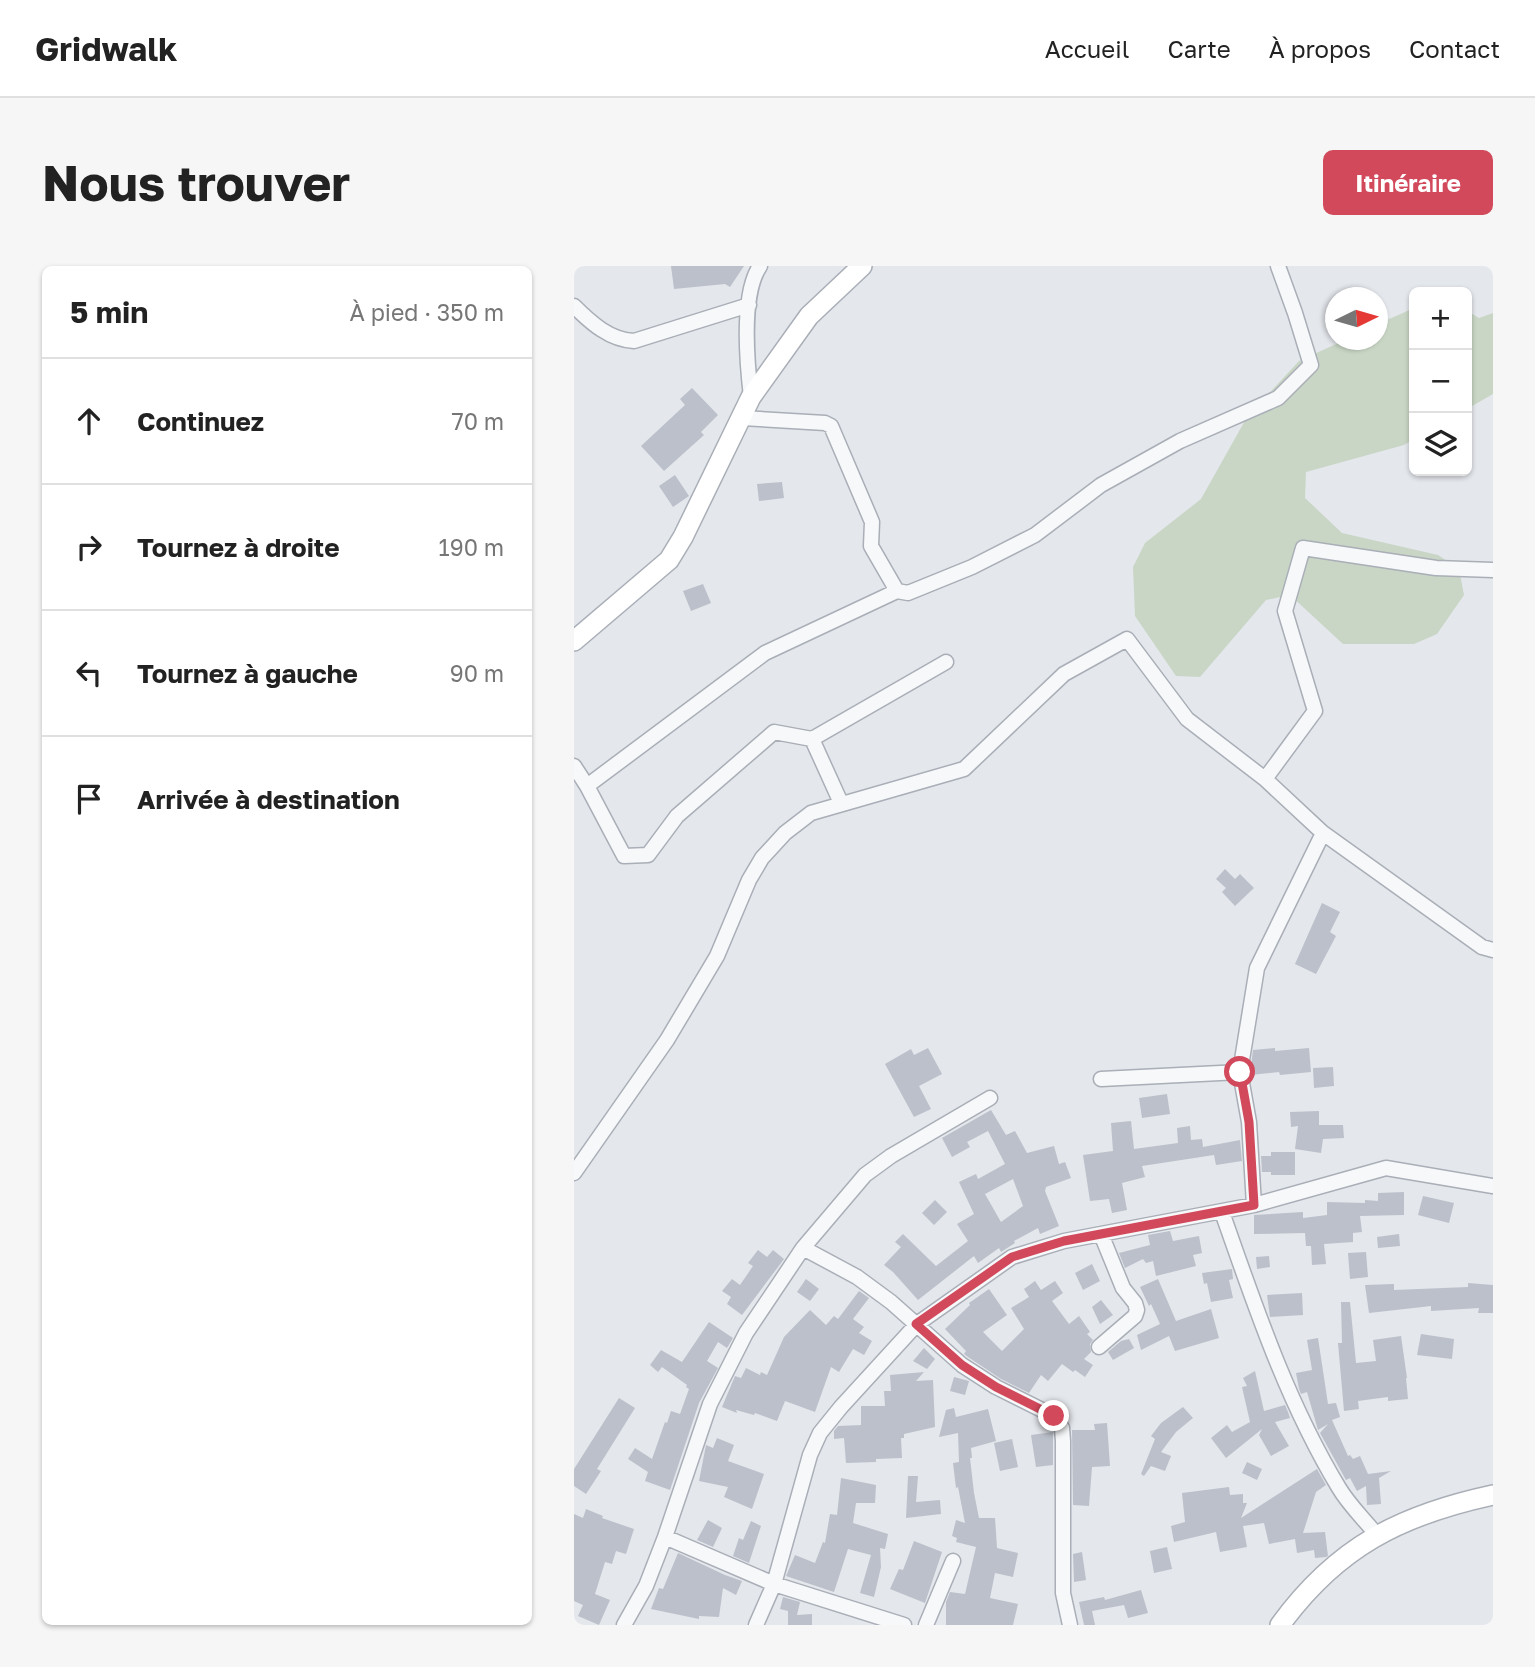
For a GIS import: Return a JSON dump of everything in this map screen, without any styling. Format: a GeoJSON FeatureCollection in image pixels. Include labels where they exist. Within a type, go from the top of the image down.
{"type":"FeatureCollection","features":[{"type":"Feature","properties":{"kind":"street"},"geometry":{"type":"LineString","coordinates":[[751,397],[747,361],[750,286],[760,266]]}},
{"type":"Feature","properties":{"kind":"street"},"geometry":{"type":"LineString","coordinates":[[574,641],[669,560],[683,537],[751,397],[809,316],[862,266]]}},
{"type":"Feature","properties":{"kind":"street"},"geometry":{"type":"LineString","coordinates":[[587,786],[765,653],[897,591],[908,593],[972,567],[1035,535],[1101,485],[1180,441],[1278,398],[1311,365],[1278,266]]}},
{"type":"Feature","properties":{"kind":"street"},"geometry":{"type":"LineString","coordinates":[[574,306],[604,332],[620,341],[634,341],[749,305]]}},
{"type":"Feature","properties":{"kind":"street"},"geometry":{"type":"LineString","coordinates":[[742,418],[825,423],[831,426],[872,522],[871,546],[897,591]]}},
{"type":"Feature","properties":{"kind":"street"},"geometry":{"type":"LineString","coordinates":[[1265,779],[1315,711],[1285,611],[1303,548],[1436,568],[1493,570]]}},
{"type":"Feature","properties":{"kind":"street"},"geometry":{"type":"LineString","coordinates":[[574,1173],[667,1040],[717,956],[749,880],[762,858],[785,833],[811,813],[964,769],[1064,674],[1127,639],[1187,719],[1265,779],[1323,833],[1482,947],[1493,950]]}},
{"type":"Feature","properties":{"kind":"street"},"geometry":{"type":"LineString","coordinates":[[574,766],[624,856],[648,855],[677,816],[774,732],[812,739],[946,662]]}},
{"type":"Feature","properties":{"kind":"street"},"geometry":{"type":"LineString","coordinates":[[812,739],[841,803]]}},
{"type":"Feature","properties":{"kind":"street"},"geometry":{"type":"LineString","coordinates":[[1254,1205],[1249,1122],[1240,1072],[1256,968],[1323,833]]}},
{"type":"Feature","properties":{"kind":"street"},"geometry":{"type":"LineString","coordinates":[[1101,1079],[1240,1072]]}},
{"type":"Feature","properties":{"kind":"street"},"geometry":{"type":"LineString","coordinates":[[624,1625],[646,1586],[665,1538],[710,1404],[746,1333],[803,1248],[865,1175],[891,1156],[990,1098]]}},
{"type":"Feature","properties":{"kind":"street"},"geometry":{"type":"LineString","coordinates":[[756,1625],[774,1584],[810,1455],[820,1433],[916,1324],[1012,1257],[1064,1241],[1254,1205],[1386,1168],[1493,1186]]}},
{"type":"Feature","properties":{"kind":"street"},"geometry":{"type":"LineString","coordinates":[[1222,1212],[1282,1376],[1341,1490],[1376,1534]]}},
{"type":"Feature","properties":{"kind":"street"},"geometry":{"type":"LineString","coordinates":[[1099,1348],[1135,1316],[1137,1310],[1123,1288],[1101,1234]]}},
{"type":"Feature","properties":{"kind":"street"},"geometry":{"type":"LineString","coordinates":[[803,1248],[857,1277],[962,1365],[996,1387],[1054,1416],[1062,1428],[1063,1593],[1070,1625]]}},
{"type":"Feature","properties":{"kind":"street"},"geometry":{"type":"LineString","coordinates":[[1280,1625],[1311,1586],[1376,1534],[1418,1515],[1493,1494]]}},
{"type":"Feature","properties":{"kind":"street"},"geometry":{"type":"LineString","coordinates":[[665,1538],[774,1584],[904,1625]]}},
{"type":"Feature","properties":{"kind":"street"},"geometry":{"type":"LineString","coordinates":[[926,1625],[953,1561]]}},
{"type":"Feature","properties":{"kind":"green space"},"geometry":{"type":"Polygon","coordinates":[[[1409,310],[1409,442],[1306,472],[1305,498],[1342,533],[1438,555],[1459,569],[1464,595],[1437,634],[1414,644],[1343,644],[1290,595],[1266,600],[1200,677],[1176,676],[1135,616],[1133,567],[1145,543],[1201,499],[1247,417],[1299,361],[1325,349],[1388,350],[1388,320],[1409,310]]]}},
{"type":"Feature","properties":{"kind":"green space"},"geometry":{"type":"Polygon","coordinates":[[[1493,313],[1493,394],[1472,406],[1472,314],[1479,318],[1493,313]]]}},
{"type":"Feature","properties":{"kind":"building"},"geometry":{"type":"Polygon","coordinates":[[[671,266],[744,266],[730,287],[725,284],[674,289],[671,266]]]}},
{"type":"Feature","properties":{"kind":"building"},"geometry":{"type":"Polygon","coordinates":[[[692,388],[718,415],[701,432],[704,435],[664,471],[641,446],[685,405],[680,399],[692,388]]]}},
{"type":"Feature","properties":{"kind":"building"},"geometry":{"type":"Polygon","coordinates":[[[675,475],[689,496],[673,507],[659,486],[675,475]]]}},
{"type":"Feature","properties":{"kind":"building"},"geometry":{"type":"Polygon","coordinates":[[[782,482],[784,498],[759,501],[757,484],[782,482]]]}},
{"type":"Feature","properties":{"kind":"building"},"geometry":{"type":"Polygon","coordinates":[[[703,584],[711,603],[691,611],[683,591],[703,584]]]}},
{"type":"Feature","properties":{"kind":"building"},"geometry":{"type":"Polygon","coordinates":[[[1225,869],[1235,879],[1240,874],[1254,888],[1235,906],[1222,892],[1226,888],[1216,879],[1225,869]]]}},
{"type":"Feature","properties":{"kind":"building"},"geometry":{"type":"Polygon","coordinates":[[[1322,903],[1340,912],[1330,932],[1336,936],[1316,974],[1295,964],[1322,903]]]}},
{"type":"Feature","properties":{"kind":"building"},"geometry":{"type":"Polygon","coordinates":[[[928,1048],[942,1074],[919,1086],[931,1109],[914,1117],[885,1064],[911,1049],[914,1055],[928,1048]]]}},
{"type":"Feature","properties":{"kind":"building"},"geometry":{"type":"Polygon","coordinates":[[[1275,1048],[1275,1051],[1309,1048],[1311,1072],[1250,1075],[1253,1050],[1275,1048]]]}},
{"type":"Feature","properties":{"kind":"building"},"geometry":{"type":"Polygon","coordinates":[[[1333,1067],[1334,1086],[1314,1088],[1313,1068],[1333,1067]]]}},
{"type":"Feature","properties":{"kind":"building"},"geometry":{"type":"Polygon","coordinates":[[[1167,1094],[1170,1114],[1142,1118],[1139,1098],[1167,1094]]]}},
{"type":"Feature","properties":{"kind":"building"},"geometry":{"type":"Polygon","coordinates":[[[991,1110],[1006,1135],[1015,1131],[1027,1153],[1054,1146],[1059,1164],[1065,1162],[1071,1178],[1046,1187],[1045,1191],[1059,1226],[1040,1234],[1038,1228],[1014,1241],[1015,1243],[1001,1252],[999,1248],[978,1263],[974,1256],[918,1300],[884,1265],[901,1247],[895,1242],[903,1234],[936,1266],[968,1241],[957,1224],[974,1214],[959,1182],[976,1174],[978,1179],[1005,1164],[988,1131],[967,1142],[970,1147],[952,1157],[942,1138],[991,1110]],[[1013,1179],[985,1194],[1001,1222],[1023,1206],[1013,1179]]]}},
{"type":"Feature","properties":{"kind":"building"},"geometry":{"type":"Polygon","coordinates":[[[1319,1111],[1319,1125],[1343,1125],[1344,1138],[1323,1139],[1321,1153],[1295,1149],[1298,1126],[1291,1127],[1290,1112],[1319,1111]]]}},
{"type":"Feature","properties":{"kind":"building"},"geometry":{"type":"Polygon","coordinates":[[[1131,1121],[1134,1149],[1178,1143],[1177,1128],[1190,1126],[1191,1140],[1202,1139],[1203,1147],[1240,1140],[1242,1161],[1216,1165],[1214,1155],[1142,1166],[1145,1177],[1122,1183],[1127,1210],[1112,1213],[1109,1199],[1090,1201],[1083,1155],[1113,1151],[1111,1123],[1131,1121]]]}},
{"type":"Feature","properties":{"kind":"building"},"geometry":{"type":"Polygon","coordinates":[[[1271,1152],[1295,1152],[1295,1175],[1271,1175],[1271,1172],[1262,1172],[1261,1156],[1271,1156],[1271,1152]]]}},
{"type":"Feature","properties":{"kind":"building"},"geometry":{"type":"Polygon","coordinates":[[[1404,1192],[1404,1215],[1360,1216],[1362,1232],[1353,1233],[1353,1242],[1324,1244],[1326,1264],[1312,1265],[1311,1246],[1306,1246],[1305,1233],[1254,1234],[1254,1215],[1303,1212],[1303,1218],[1327,1215],[1327,1202],[1365,1203],[1365,1200],[1378,1201],[1378,1193],[1404,1192]]]}},
{"type":"Feature","properties":{"kind":"building"},"geometry":{"type":"Polygon","coordinates":[[[1423,1196],[1454,1203],[1449,1223],[1418,1215],[1423,1196]]]}},
{"type":"Feature","properties":{"kind":"building"},"geometry":{"type":"Polygon","coordinates":[[[935,1200],[947,1212],[934,1225],[922,1213],[935,1200]]]}},
{"type":"Feature","properties":{"kind":"building"},"geometry":{"type":"Polygon","coordinates":[[[1170,1231],[1173,1241],[1199,1236],[1202,1253],[1193,1255],[1196,1266],[1156,1276],[1153,1261],[1146,1263],[1143,1259],[1125,1268],[1119,1253],[1150,1245],[1148,1235],[1170,1231]]]}},
{"type":"Feature","properties":{"kind":"building"},"geometry":{"type":"Polygon","coordinates":[[[1399,1234],[1400,1246],[1378,1248],[1377,1237],[1399,1234]]]}},
{"type":"Feature","properties":{"kind":"building"},"geometry":{"type":"Polygon","coordinates":[[[758,1250],[767,1257],[773,1250],[784,1259],[742,1315],[727,1304],[731,1297],[722,1291],[732,1279],[740,1285],[753,1266],[748,1263],[758,1250]]]}},
{"type":"Feature","properties":{"kind":"building"},"geometry":{"type":"Polygon","coordinates":[[[1366,1252],[1368,1277],[1350,1279],[1348,1253],[1366,1252]]]}},
{"type":"Feature","properties":{"kind":"building"},"geometry":{"type":"Polygon","coordinates":[[[1269,1256],[1270,1267],[1257,1269],[1256,1257],[1269,1256]]]}},
{"type":"Feature","properties":{"kind":"building"},"geometry":{"type":"Polygon","coordinates":[[[1092,1264],[1100,1281],[1083,1290],[1075,1273],[1092,1264]]]}},
{"type":"Feature","properties":{"kind":"building"},"geometry":{"type":"Polygon","coordinates":[[[1232,1269],[1233,1279],[1229,1280],[1233,1298],[1211,1302],[1202,1273],[1232,1269]]]}},
{"type":"Feature","properties":{"kind":"building"},"geometry":{"type":"Polygon","coordinates":[[[806,1279],[819,1289],[810,1301],[797,1292],[806,1279]]]}},
{"type":"Feature","properties":{"kind":"building"},"geometry":{"type":"Polygon","coordinates":[[[1158,1279],[1176,1321],[1211,1309],[1219,1338],[1175,1351],[1169,1336],[1141,1350],[1137,1335],[1160,1324],[1140,1287],[1158,1279]]]}},
{"type":"Feature","properties":{"kind":"building"},"geometry":{"type":"Polygon","coordinates":[[[1035,1281],[1041,1290],[1055,1281],[1063,1293],[1052,1301],[1069,1324],[1079,1316],[1090,1332],[1087,1334],[1093,1340],[1090,1344],[1091,1352],[1084,1359],[1093,1365],[1085,1377],[1062,1364],[1048,1381],[1041,1375],[1029,1393],[1001,1379],[964,1354],[966,1351],[945,1329],[969,1303],[989,1289],[1007,1315],[983,1332],[1002,1351],[1024,1329],[1011,1308],[1029,1297],[1024,1289],[1035,1281]]]}},
{"type":"Feature","properties":{"kind":"building"},"geometry":{"type":"Polygon","coordinates":[[[1468,1283],[1493,1285],[1493,1313],[1478,1313],[1479,1308],[1431,1311],[1431,1306],[1369,1313],[1365,1285],[1394,1284],[1394,1290],[1468,1287],[1468,1283]]]}},
{"type":"Feature","properties":{"kind":"building"},"geometry":{"type":"Polygon","coordinates":[[[859,1291],[869,1298],[853,1319],[864,1327],[859,1333],[872,1341],[864,1355],[853,1349],[839,1372],[831,1367],[815,1412],[785,1401],[777,1421],[755,1413],[754,1415],[736,1410],[737,1413],[722,1407],[735,1376],[741,1378],[746,1368],[760,1375],[761,1372],[767,1375],[784,1337],[810,1310],[826,1325],[834,1316],[838,1319],[859,1291]]]}},
{"type":"Feature","properties":{"kind":"building"},"geometry":{"type":"Polygon","coordinates":[[[1302,1293],[1303,1315],[1270,1317],[1267,1295],[1302,1293]]]}},
{"type":"Feature","properties":{"kind":"building"},"geometry":{"type":"Polygon","coordinates":[[[1101,1300],[1113,1315],[1100,1324],[1092,1307],[1101,1300]]]}},
{"type":"Feature","properties":{"kind":"building"},"geometry":{"type":"Polygon","coordinates":[[[1341,1302],[1350,1302],[1356,1363],[1376,1361],[1373,1340],[1401,1336],[1408,1399],[1388,1401],[1388,1397],[1358,1401],[1359,1409],[1344,1411],[1338,1343],[1342,1343],[1341,1302]]]}},
{"type":"Feature","properties":{"kind":"building"},"geometry":{"type":"Polygon","coordinates":[[[709,1322],[733,1338],[727,1348],[718,1342],[707,1361],[718,1368],[699,1403],[670,1490],[645,1481],[648,1472],[628,1459],[635,1448],[652,1459],[665,1422],[667,1423],[671,1411],[680,1414],[689,1389],[662,1367],[658,1372],[650,1365],[661,1350],[682,1362],[709,1322]]]}},
{"type":"Feature","properties":{"kind":"building"},"geometry":{"type":"Polygon","coordinates":[[[1421,1334],[1454,1339],[1452,1359],[1417,1355],[1421,1334]]]}},
{"type":"Feature","properties":{"kind":"building"},"geometry":{"type":"Polygon","coordinates":[[[1318,1338],[1328,1404],[1336,1403],[1340,1417],[1332,1420],[1348,1456],[1353,1459],[1360,1456],[1368,1474],[1391,1471],[1379,1478],[1381,1504],[1367,1505],[1366,1486],[1357,1491],[1350,1478],[1346,1480],[1320,1433],[1328,1424],[1318,1430],[1307,1392],[1301,1394],[1299,1389],[1296,1373],[1312,1370],[1307,1340],[1318,1338]]]}},
{"type":"Feature","properties":{"kind":"building"},"geometry":{"type":"Polygon","coordinates":[[[1129,1339],[1134,1348],[1113,1360],[1108,1352],[1121,1341],[1129,1339]]]}},
{"type":"Feature","properties":{"kind":"building"},"geometry":{"type":"Polygon","coordinates":[[[924,1348],[935,1359],[927,1369],[913,1361],[924,1348]]]}},
{"type":"Feature","properties":{"kind":"building"},"geometry":{"type":"Polygon","coordinates":[[[1255,1371],[1264,1411],[1285,1405],[1290,1418],[1275,1422],[1289,1446],[1271,1456],[1259,1435],[1262,1429],[1226,1458],[1211,1438],[1227,1425],[1232,1432],[1250,1422],[1242,1387],[1247,1386],[1243,1378],[1255,1371]]]}},
{"type":"Feature","properties":{"kind":"building"},"geometry":{"type":"Polygon","coordinates":[[[924,1372],[916,1381],[933,1380],[935,1427],[904,1434],[904,1438],[901,1438],[902,1458],[846,1463],[844,1438],[834,1439],[834,1431],[838,1426],[861,1425],[861,1406],[885,1406],[884,1391],[891,1391],[890,1375],[924,1372]]]}},
{"type":"Feature","properties":{"kind":"building"},"geometry":{"type":"Polygon","coordinates":[[[954,1377],[969,1381],[965,1395],[950,1391],[954,1377]]]}},
{"type":"Feature","properties":{"kind":"building"},"geometry":{"type":"Polygon","coordinates":[[[619,1398],[635,1408],[597,1469],[601,1471],[586,1494],[574,1486],[574,1469],[619,1398]]]}},
{"type":"Feature","properties":{"kind":"building"},"geometry":{"type":"Polygon","coordinates":[[[1183,1407],[1193,1418],[1176,1432],[1161,1452],[1171,1456],[1165,1471],[1151,1466],[1144,1476],[1141,1474],[1155,1439],[1151,1436],[1161,1423],[1183,1407]]]}},
{"type":"Feature","properties":{"kind":"building"},"geometry":{"type":"Polygon","coordinates":[[[954,1408],[956,1417],[988,1409],[996,1441],[971,1448],[974,1493],[979,1518],[995,1518],[997,1548],[1018,1553],[1013,1577],[995,1573],[990,1598],[1018,1604],[1013,1625],[946,1625],[946,1602],[950,1592],[965,1594],[976,1547],[956,1542],[957,1538],[952,1536],[956,1520],[965,1523],[953,1463],[959,1462],[958,1433],[939,1437],[946,1410],[954,1408]]]}},
{"type":"Feature","properties":{"kind":"building"},"geometry":{"type":"Polygon","coordinates":[[[1107,1423],[1110,1466],[1092,1467],[1089,1506],[1073,1505],[1072,1430],[1095,1430],[1094,1424],[1107,1423]]]}},
{"type":"Feature","properties":{"kind":"building"},"geometry":{"type":"Polygon","coordinates":[[[1053,1432],[1053,1465],[1036,1467],[1031,1435],[1053,1432]]]}},
{"type":"Feature","properties":{"kind":"building"},"geometry":{"type":"Polygon","coordinates":[[[717,1438],[734,1445],[728,1461],[764,1474],[752,1509],[724,1497],[728,1487],[699,1481],[706,1445],[713,1448],[717,1438]]]}},
{"type":"Feature","properties":{"kind":"building"},"geometry":{"type":"Polygon","coordinates":[[[1012,1439],[1018,1467],[1000,1471],[994,1443],[1012,1439]]]}},
{"type":"Feature","properties":{"kind":"building"},"geometry":{"type":"Polygon","coordinates":[[[1247,1462],[1262,1469],[1257,1480],[1242,1473],[1247,1462]]]}},
{"type":"Feature","properties":{"kind":"building"},"geometry":{"type":"Polygon","coordinates":[[[1317,1469],[1326,1485],[1316,1492],[1303,1533],[1325,1532],[1328,1556],[1315,1558],[1314,1550],[1297,1553],[1295,1539],[1269,1544],[1264,1523],[1243,1526],[1247,1547],[1220,1552],[1216,1532],[1174,1542],[1171,1526],[1185,1522],[1182,1493],[1229,1487],[1230,1495],[1243,1494],[1243,1503],[1247,1503],[1241,1518],[1317,1469]]]}},
{"type":"Feature","properties":{"kind":"building"},"geometry":{"type":"Polygon","coordinates":[[[908,1476],[918,1476],[916,1502],[940,1500],[941,1514],[906,1518],[908,1476]]]}},
{"type":"Feature","properties":{"kind":"building"},"geometry":{"type":"Polygon","coordinates":[[[841,1478],[876,1485],[875,1503],[856,1503],[853,1523],[888,1534],[885,1549],[880,1548],[881,1567],[874,1597],[860,1593],[871,1555],[848,1549],[834,1592],[786,1576],[795,1555],[815,1563],[823,1542],[825,1543],[830,1514],[837,1515],[841,1478]]]}},
{"type":"Feature","properties":{"kind":"building"},"geometry":{"type":"Polygon","coordinates":[[[586,1509],[603,1516],[602,1518],[634,1529],[626,1554],[616,1551],[612,1564],[605,1562],[595,1594],[610,1600],[599,1625],[578,1616],[583,1605],[574,1601],[574,1514],[583,1518],[586,1509]]]}},
{"type":"Feature","properties":{"kind":"building"},"geometry":{"type":"Polygon","coordinates":[[[708,1520],[722,1528],[713,1547],[697,1540],[708,1520]]]}},
{"type":"Feature","properties":{"kind":"building"},"geometry":{"type":"Polygon","coordinates":[[[751,1521],[761,1526],[749,1563],[733,1556],[739,1538],[743,1540],[751,1521]]]}},
{"type":"Feature","properties":{"kind":"building"},"geometry":{"type":"Polygon","coordinates":[[[914,1541],[942,1552],[925,1603],[890,1589],[899,1569],[903,1570],[914,1541]]]}},
{"type":"Feature","properties":{"kind":"building"},"geometry":{"type":"Polygon","coordinates":[[[1167,1547],[1172,1569],[1154,1573],[1150,1551],[1167,1547]]]}},
{"type":"Feature","properties":{"kind":"building"},"geometry":{"type":"Polygon","coordinates":[[[1082,1552],[1086,1580],[1074,1582],[1073,1554],[1082,1552]]]}},
{"type":"Feature","properties":{"kind":"building"},"geometry":{"type":"Polygon","coordinates":[[[678,1553],[742,1581],[736,1595],[723,1588],[719,1617],[699,1616],[699,1619],[651,1609],[659,1588],[663,1589],[678,1553]]]}},
{"type":"Feature","properties":{"kind":"building"},"geometry":{"type":"Polygon","coordinates":[[[1141,1590],[1148,1613],[1128,1618],[1124,1605],[1092,1611],[1095,1625],[1084,1625],[1079,1602],[1104,1597],[1105,1600],[1141,1590]]]}},
{"type":"Feature","properties":{"kind":"building"},"geometry":{"type":"Polygon","coordinates":[[[783,1597],[800,1602],[797,1615],[812,1614],[812,1625],[788,1625],[788,1611],[780,1609],[783,1597]]]}},
{"type":"Feature","properties":{"kind":"route"},"geometry":{"type":"LineString","coordinates":[[1054,1416],[996,1387],[962,1365],[916,1324],[1012,1257],[1064,1241],[1254,1205],[1249,1122],[1240,1072]]}}]}
